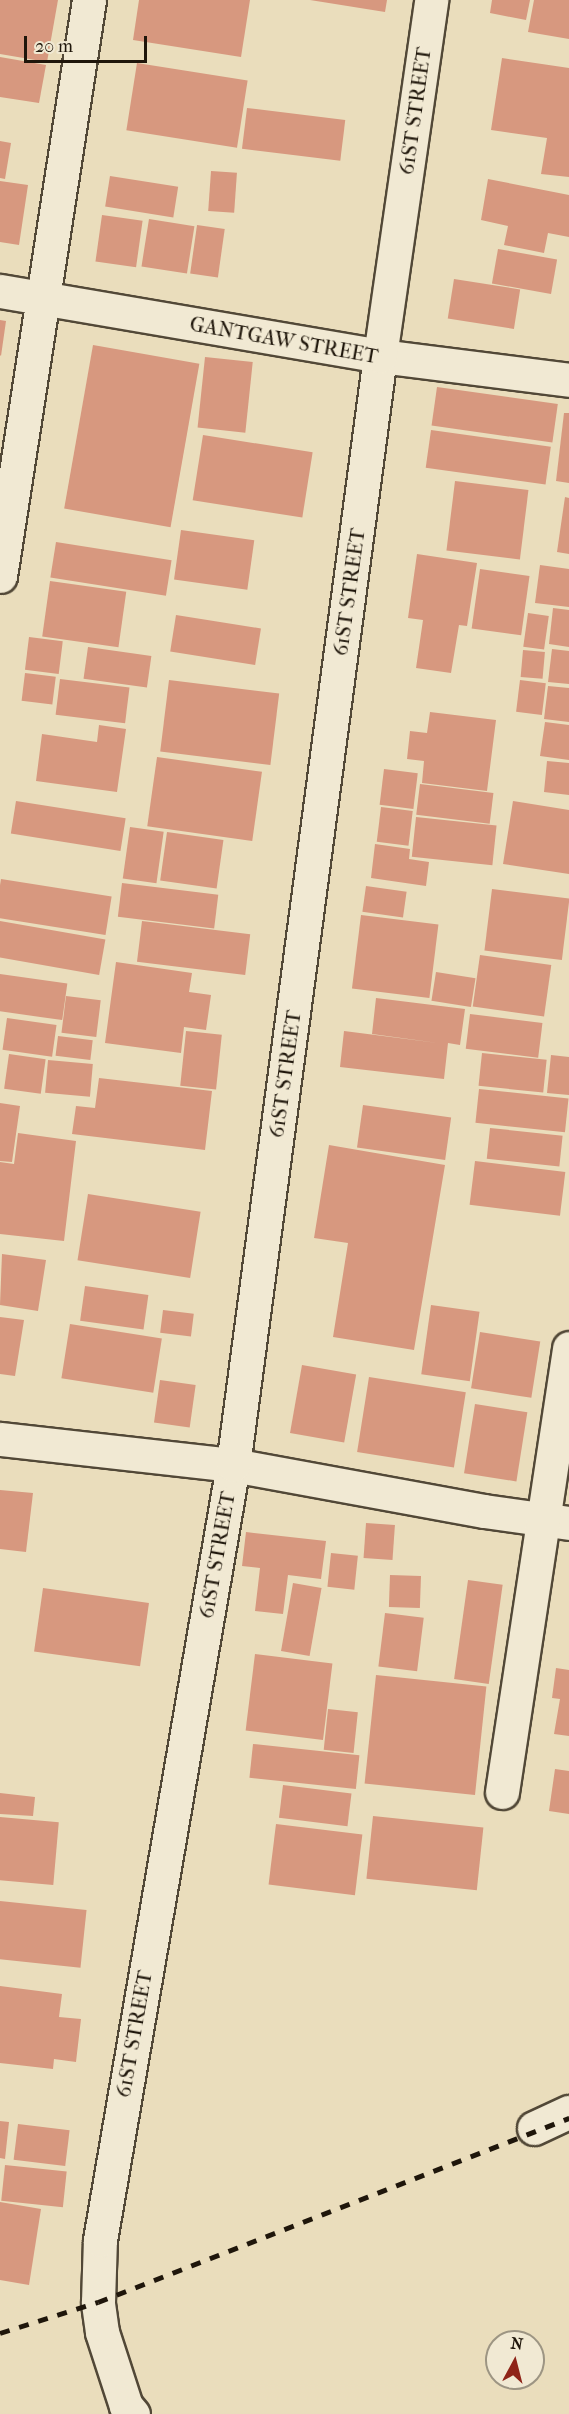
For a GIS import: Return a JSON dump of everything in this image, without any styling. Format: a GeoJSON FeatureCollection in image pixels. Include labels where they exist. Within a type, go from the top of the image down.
{"type":"FeatureCollection","features":[{"type":"Feature","properties":{"kind":"street"},"geometry":{"type":"LineString","coordinates":[[0,576],[45,299],[89,0]]}},
{"type":"Feature","properties":{"kind":"street","name":"61ST STREET"},"geometry":{"type":"LineString","coordinates":[[133,2414],[126,2406],[102,2332],[98,2302],[100,2240],[114,2144],[233,1465],[380,356],[431,0]]}},
{"type":"Feature","properties":{"kind":"street","name":"GANTGAW STREET"},"geometry":{"type":"LineString","coordinates":[[0,291],[380,356],[569,380]]}},
{"type":"Feature","properties":{"kind":"street"},"geometry":{"type":"LineString","coordinates":[[502,1792],[556,1521],[569,1348]]}},
{"type":"Feature","properties":{"kind":"street"},"geometry":{"type":"LineString","coordinates":[[0,1438],[233,1465],[484,1511],[556,1521]]}},
{"type":"Feature","properties":{"kind":"street"},"geometry":{"type":"LineString","coordinates":[[534,2128],[569,2112]]}},
{"type":"Feature","properties":{"kind":"building"},"geometry":{"type":"Polygon","coordinates":[[[0,0],[58,0],[47,62],[0,54],[0,0]]]}},
{"type":"Feature","properties":{"kind":"building"},"geometry":{"type":"Polygon","coordinates":[[[139,0],[250,0],[241,57],[133,40],[139,0]]]}},
{"type":"Feature","properties":{"kind":"building"},"geometry":{"type":"Polygon","coordinates":[[[310,0],[387,0],[385,12],[310,0]]]}},
{"type":"Feature","properties":{"kind":"building"},"geometry":{"type":"Polygon","coordinates":[[[492,0],[530,0],[526,20],[490,13],[492,0]]]}},
{"type":"Feature","properties":{"kind":"building"},"geometry":{"type":"Polygon","coordinates":[[[534,0],[569,0],[569,39],[528,32],[534,0]]]}},
{"type":"Feature","properties":{"kind":"building"},"geometry":{"type":"Polygon","coordinates":[[[0,57],[46,65],[39,103],[0,97],[0,57]]]}},
{"type":"Feature","properties":{"kind":"building"},"geometry":{"type":"Polygon","coordinates":[[[502,58],[569,68],[569,177],[541,174],[547,138],[491,130],[502,58]]]}},
{"type":"Feature","properties":{"kind":"building"},"geometry":{"type":"Polygon","coordinates":[[[137,63],[248,81],[237,148],[126,130],[137,63]]]}},
{"type":"Feature","properties":{"kind":"building"},"geometry":{"type":"Polygon","coordinates":[[[247,108],[345,120],[340,161],[242,149],[247,108]]]}},
{"type":"Feature","properties":{"kind":"building"},"geometry":{"type":"Polygon","coordinates":[[[0,141],[11,143],[5,179],[0,178],[0,141]]]}},
{"type":"Feature","properties":{"kind":"building"},"geometry":{"type":"Polygon","coordinates":[[[211,171],[237,173],[234,213],[208,211],[211,171]]]}},
{"type":"Feature","properties":{"kind":"building"},"geometry":{"type":"Polygon","coordinates":[[[110,176],[178,187],[173,217],[105,207],[110,176]]]}},
{"type":"Feature","properties":{"kind":"building"},"geometry":{"type":"Polygon","coordinates":[[[488,179],[569,195],[569,237],[548,233],[544,253],[504,245],[508,226],[481,220],[488,179]]]}},
{"type":"Feature","properties":{"kind":"building"},"geometry":{"type":"Polygon","coordinates":[[[0,181],[28,185],[19,245],[0,242],[0,181]]]}},
{"type":"Feature","properties":{"kind":"building"},"geometry":{"type":"Polygon","coordinates":[[[102,215],[143,221],[136,267],[95,262],[102,215]]]}},
{"type":"Feature","properties":{"kind":"building"},"geometry":{"type":"Polygon","coordinates":[[[149,219],[194,226],[187,274],[141,266],[149,219]]]}},
{"type":"Feature","properties":{"kind":"building"},"geometry":{"type":"Polygon","coordinates":[[[197,225],[225,229],[218,277],[190,274],[197,225]]]}},
{"type":"Feature","properties":{"kind":"building"},"geometry":{"type":"Polygon","coordinates":[[[498,249],[557,259],[551,294],[492,283],[498,249]]]}},
{"type":"Feature","properties":{"kind":"building"},"geometry":{"type":"Polygon","coordinates":[[[454,279],[520,289],[514,329],[448,319],[454,279]]]}},
{"type":"Feature","properties":{"kind":"building"},"geometry":{"type":"Polygon","coordinates":[[[0,320],[6,321],[1,356],[0,355],[0,320]]]}},
{"type":"Feature","properties":{"kind":"building"},"geometry":{"type":"Polygon","coordinates":[[[93,345],[199,364],[171,527],[64,508],[93,345]]]}},
{"type":"Feature","properties":{"kind":"building"},"geometry":{"type":"Polygon","coordinates":[[[205,357],[253,362],[245,433],[198,428],[205,357]]]}},
{"type":"Feature","properties":{"kind":"building"},"geometry":{"type":"Polygon","coordinates":[[[437,387],[558,404],[552,443],[432,426],[437,387]]]}},
{"type":"Feature","properties":{"kind":"building"},"geometry":{"type":"Polygon","coordinates":[[[564,413],[569,413],[569,483],[556,481],[564,413]]]}},
{"type":"Feature","properties":{"kind":"building"},"geometry":{"type":"Polygon","coordinates":[[[431,430],[551,447],[546,484],[426,468],[431,430]]]}},
{"type":"Feature","properties":{"kind":"building"},"geometry":{"type":"Polygon","coordinates":[[[203,435],[313,452],[302,518],[193,500],[203,435]]]}},
{"type":"Feature","properties":{"kind":"building"},"geometry":{"type":"Polygon","coordinates":[[[455,481],[528,490],[520,559],[446,550],[455,481]]]}},
{"type":"Feature","properties":{"kind":"building"},"geometry":{"type":"Polygon","coordinates":[[[565,497],[569,498],[569,554],[557,552],[565,497]]]}},
{"type":"Feature","properties":{"kind":"building"},"geometry":{"type":"Polygon","coordinates":[[[181,530],[254,540],[247,590],[174,580],[181,530]]]}},
{"type":"Feature","properties":{"kind":"building"},"geometry":{"type":"Polygon","coordinates":[[[56,542],[172,560],[166,596],[50,578],[56,542]]]}},
{"type":"Feature","properties":{"kind":"building"},"geometry":{"type":"Polygon","coordinates":[[[417,554],[477,563],[467,626],[459,625],[451,673],[416,668],[423,620],[408,618],[417,554]]]}},
{"type":"Feature","properties":{"kind":"building"},"geometry":{"type":"Polygon","coordinates":[[[540,565],[569,569],[569,607],[535,603],[540,565]]]}},
{"type":"Feature","properties":{"kind":"building"},"geometry":{"type":"Polygon","coordinates":[[[480,569],[530,576],[521,635],[472,628],[480,569]]]}},
{"type":"Feature","properties":{"kind":"building"},"geometry":{"type":"Polygon","coordinates":[[[50,581],[126,592],[118,647],[42,636],[50,581]]]}},
{"type":"Feature","properties":{"kind":"building"},"geometry":{"type":"Polygon","coordinates":[[[553,608],[569,610],[569,647],[549,644],[553,608]]]}},
{"type":"Feature","properties":{"kind":"building"},"geometry":{"type":"Polygon","coordinates":[[[528,613],[549,616],[544,650],[523,647],[528,613]]]}},
{"type":"Feature","properties":{"kind":"building"},"geometry":{"type":"Polygon","coordinates":[[[176,615],[261,628],[255,665],[170,652],[176,615]]]}},
{"type":"Feature","properties":{"kind":"building"},"geometry":{"type":"Polygon","coordinates":[[[29,637],[63,641],[59,674],[25,670],[29,637]]]}},
{"type":"Feature","properties":{"kind":"building"},"geometry":{"type":"Polygon","coordinates":[[[88,647],[151,656],[147,688],[84,679],[88,647]]]}},
{"type":"Feature","properties":{"kind":"building"},"geometry":{"type":"Polygon","coordinates":[[[552,649],[569,651],[569,684],[548,682],[552,649]]]}},
{"type":"Feature","properties":{"kind":"building"},"geometry":{"type":"Polygon","coordinates":[[[523,650],[545,652],[543,679],[521,677],[523,650]]]}},
{"type":"Feature","properties":{"kind":"building"},"geometry":{"type":"Polygon","coordinates":[[[25,673],[56,677],[52,705],[22,701],[25,673]]]}},
{"type":"Feature","properties":{"kind":"building"},"geometry":{"type":"Polygon","coordinates":[[[60,679],[129,688],[125,723],[56,715],[60,679]]]}},
{"type":"Feature","properties":{"kind":"building"},"geometry":{"type":"Polygon","coordinates":[[[169,680],[279,694],[270,765],[160,751],[169,680]]]}},
{"type":"Feature","properties":{"kind":"building"},"geometry":{"type":"Polygon","coordinates":[[[520,680],[546,683],[542,715],[516,712],[520,680]]]}},
{"type":"Feature","properties":{"kind":"building"},"geometry":{"type":"Polygon","coordinates":[[[548,686],[569,688],[569,722],[544,719],[548,686]]]}},
{"type":"Feature","properties":{"kind":"building"},"geometry":{"type":"Polygon","coordinates":[[[430,712],[496,720],[487,791],[422,783],[424,761],[407,759],[410,731],[427,733],[430,712]]]}},
{"type":"Feature","properties":{"kind":"building"},"geometry":{"type":"Polygon","coordinates":[[[545,722],[569,725],[569,760],[540,756],[545,722]]]}},
{"type":"Feature","properties":{"kind":"building"},"geometry":{"type":"Polygon","coordinates":[[[99,725],[126,729],[117,792],[36,781],[42,734],[97,742],[99,725]]]}},
{"type":"Feature","properties":{"kind":"building"},"geometry":{"type":"Polygon","coordinates":[[[157,757],[262,772],[252,841],[147,826],[157,757]]]}},
{"type":"Feature","properties":{"kind":"building"},"geometry":{"type":"Polygon","coordinates":[[[547,761],[569,763],[569,795],[544,792],[547,761]]]}},
{"type":"Feature","properties":{"kind":"building"},"geometry":{"type":"Polygon","coordinates":[[[384,769],[418,773],[413,809],[380,805],[384,769]]]}},
{"type":"Feature","properties":{"kind":"building"},"geometry":{"type":"Polygon","coordinates":[[[420,784],[493,793],[490,824],[416,815],[420,784]]]}},
{"type":"Feature","properties":{"kind":"building"},"geometry":{"type":"Polygon","coordinates":[[[16,801],[126,818],[120,851],[11,834],[16,801]]]}},
{"type":"Feature","properties":{"kind":"building"},"geometry":{"type":"Polygon","coordinates":[[[513,801],[569,810],[569,874],[503,864],[513,801]]]}},
{"type":"Feature","properties":{"kind":"building"},"geometry":{"type":"Polygon","coordinates":[[[381,807],[413,811],[408,846],[377,842],[381,807]]]}},
{"type":"Feature","properties":{"kind":"building"},"geometry":{"type":"Polygon","coordinates":[[[416,817],[497,825],[492,865],[412,857],[416,817]]]}},
{"type":"Feature","properties":{"kind":"building"},"geometry":{"type":"Polygon","coordinates":[[[130,827],[164,832],[156,883],[123,878],[130,827]]]}},
{"type":"Feature","properties":{"kind":"building"},"geometry":{"type":"Polygon","coordinates":[[[167,832],[223,840],[217,888],[160,881],[167,832]]]}},
{"type":"Feature","properties":{"kind":"building"},"geometry":{"type":"Polygon","coordinates":[[[375,844],[410,849],[409,859],[429,862],[426,886],[371,878],[375,844]]]}},
{"type":"Feature","properties":{"kind":"building"},"geometry":{"type":"Polygon","coordinates":[[[1,879],[112,897],[106,935],[0,918],[1,879]]]}},
{"type":"Feature","properties":{"kind":"building"},"geometry":{"type":"Polygon","coordinates":[[[122,883],[218,895],[214,929],[118,917],[122,883]]]}},
{"type":"Feature","properties":{"kind":"building"},"geometry":{"type":"Polygon","coordinates":[[[366,886],[407,892],[403,917],[362,912],[366,886]]]}},
{"type":"Feature","properties":{"kind":"building"},"geometry":{"type":"Polygon","coordinates":[[[492,889],[569,898],[562,960],[484,951],[492,889]]]}},
{"type":"Feature","properties":{"kind":"building"},"geometry":{"type":"Polygon","coordinates":[[[361,915],[438,925],[429,998],[352,988],[361,915]]]}},
{"type":"Feature","properties":{"kind":"building"},"geometry":{"type":"Polygon","coordinates":[[[0,921],[105,940],[99,975],[0,958],[0,921]]]}},
{"type":"Feature","properties":{"kind":"building"},"geometry":{"type":"Polygon","coordinates":[[[142,921],[250,934],[245,975],[137,962],[142,921]]]}},
{"type":"Feature","properties":{"kind":"building"},"geometry":{"type":"Polygon","coordinates":[[[480,955],[551,965],[544,1017],[473,1006],[480,955]]]}},
{"type":"Feature","properties":{"kind":"building"},"geometry":{"type":"Polygon","coordinates":[[[116,962],[192,973],[189,992],[211,995],[206,1030],[184,1027],[181,1053],[105,1043],[116,962]]]}},
{"type":"Feature","properties":{"kind":"building"},"geometry":{"type":"Polygon","coordinates":[[[436,972],[476,978],[471,1007],[431,1001],[436,972]]]}},
{"type":"Feature","properties":{"kind":"building"},"geometry":{"type":"Polygon","coordinates":[[[0,974],[67,983],[62,1020],[0,1011],[0,974]]]}},
{"type":"Feature","properties":{"kind":"building"},"geometry":{"type":"Polygon","coordinates":[[[66,996],[101,1000],[96,1037],[61,1033],[66,996]]]}},
{"type":"Feature","properties":{"kind":"building"},"geometry":{"type":"Polygon","coordinates":[[[376,998],[465,1009],[460,1045],[448,1043],[444,1079],[340,1067],[344,1031],[438,1043],[372,1034],[376,998]]]}},
{"type":"Feature","properties":{"kind":"building"},"geometry":{"type":"Polygon","coordinates":[[[470,1014],[542,1023],[538,1058],[466,1049],[470,1014]]]}},
{"type":"Feature","properties":{"kind":"building"},"geometry":{"type":"Polygon","coordinates":[[[7,1018],[57,1025],[52,1057],[3,1050],[7,1018]]]}},
{"type":"Feature","properties":{"kind":"building"},"geometry":{"type":"Polygon","coordinates":[[[186,1031],[222,1035],[216,1089],[180,1086],[186,1031]]]}},
{"type":"Feature","properties":{"kind":"building"},"geometry":{"type":"Polygon","coordinates":[[[58,1036],[93,1040],[90,1060],[56,1056],[58,1036]]]}},
{"type":"Feature","properties":{"kind":"building"},"geometry":{"type":"Polygon","coordinates":[[[482,1053],[547,1060],[543,1093],[479,1086],[482,1053]]]}},
{"type":"Feature","properties":{"kind":"building"},"geometry":{"type":"Polygon","coordinates":[[[9,1054],[46,1059],[41,1094],[4,1089],[9,1054]]]}},
{"type":"Feature","properties":{"kind":"building"},"geometry":{"type":"Polygon","coordinates":[[[551,1055],[569,1057],[569,1095],[547,1093],[551,1055]]]}},
{"type":"Feature","properties":{"kind":"building"},"geometry":{"type":"Polygon","coordinates":[[[48,1060],[93,1064],[90,1097],[45,1093],[48,1060]]]}},
{"type":"Feature","properties":{"kind":"building"},"geometry":{"type":"Polygon","coordinates":[[[99,1078],[212,1091],[205,1150],[72,1134],[76,1106],[95,1108],[99,1078]]]}},
{"type":"Feature","properties":{"kind":"building"},"geometry":{"type":"Polygon","coordinates":[[[479,1089],[569,1098],[565,1132],[475,1123],[479,1089]]]}},
{"type":"Feature","properties":{"kind":"building"},"geometry":{"type":"Polygon","coordinates":[[[0,1103],[20,1106],[12,1162],[0,1161],[0,1103]]]}},
{"type":"Feature","properties":{"kind":"building"},"geometry":{"type":"Polygon","coordinates":[[[363,1105],[451,1117],[445,1160],[357,1148],[363,1105]]]}},
{"type":"Feature","properties":{"kind":"building"},"geometry":{"type":"Polygon","coordinates":[[[490,1128],[563,1136],[559,1166],[487,1159],[490,1128]]]}},
{"type":"Feature","properties":{"kind":"building"},"geometry":{"type":"Polygon","coordinates":[[[18,1133],[76,1141],[64,1241],[0,1234],[0,1162],[14,1164],[18,1133]]]}},
{"type":"Feature","properties":{"kind":"building"},"geometry":{"type":"Polygon","coordinates":[[[329,1145],[445,1165],[414,1350],[333,1337],[348,1243],[314,1238],[329,1145]]]}},
{"type":"Feature","properties":{"kind":"building"},"geometry":{"type":"Polygon","coordinates":[[[475,1161],[565,1172],[560,1216],[470,1205],[475,1161]]]}},
{"type":"Feature","properties":{"kind":"building"},"geometry":{"type":"Polygon","coordinates":[[[88,1194],[201,1212],[190,1278],[78,1260],[88,1194]]]}},
{"type":"Feature","properties":{"kind":"building"},"geometry":{"type":"Polygon","coordinates":[[[2,1254],[46,1260],[38,1311],[0,1305],[2,1254]]]}},
{"type":"Feature","properties":{"kind":"building"},"geometry":{"type":"Polygon","coordinates":[[[85,1286],[148,1295],[144,1330],[80,1321],[85,1286]]]}},
{"type":"Feature","properties":{"kind":"building"},"geometry":{"type":"Polygon","coordinates":[[[431,1305],[480,1312],[470,1381],[421,1374],[431,1305]]]}},
{"type":"Feature","properties":{"kind":"building"},"geometry":{"type":"Polygon","coordinates":[[[163,1310],[194,1314],[191,1337],[160,1333],[163,1310]]]}},
{"type":"Feature","properties":{"kind":"building"},"geometry":{"type":"Polygon","coordinates":[[[0,1317],[24,1320],[15,1376],[0,1374],[0,1317]]]}},
{"type":"Feature","properties":{"kind":"building"},"geometry":{"type":"Polygon","coordinates":[[[70,1324],[162,1339],[153,1393],[61,1378],[70,1324]]]}},
{"type":"Feature","properties":{"kind":"building"},"geometry":{"type":"Polygon","coordinates":[[[480,1332],[540,1342],[531,1398],[471,1388],[480,1332]]]}},
{"type":"Feature","properties":{"kind":"building"},"geometry":{"type":"Polygon","coordinates":[[[302,1365],[356,1375],[344,1443],[290,1433],[302,1365]]]}},
{"type":"Feature","properties":{"kind":"building"},"geometry":{"type":"Polygon","coordinates":[[[369,1377],[466,1392],[454,1467],[357,1452],[369,1377]]]}},
{"type":"Feature","properties":{"kind":"building"},"geometry":{"type":"Polygon","coordinates":[[[160,1380],[196,1385],[190,1428],[154,1423],[160,1380]]]}},
{"type":"Feature","properties":{"kind":"building"},"geometry":{"type":"Polygon","coordinates":[[[475,1404],[527,1412],[516,1481],[464,1473],[475,1404]]]}},
{"type":"Feature","properties":{"kind":"building"},"geometry":{"type":"Polygon","coordinates":[[[0,1490],[33,1493],[26,1552],[0,1549],[0,1490]]]}},
{"type":"Feature","properties":{"kind":"building"},"geometry":{"type":"Polygon","coordinates":[[[366,1523],[395,1525],[392,1560],[364,1558],[366,1523]]]}},
{"type":"Feature","properties":{"kind":"building"},"geometry":{"type":"Polygon","coordinates":[[[246,1532],[326,1541],[321,1579],[288,1575],[283,1614],[255,1611],[260,1568],[242,1566],[246,1532]]]}},
{"type":"Feature","properties":{"kind":"building"},"geometry":{"type":"Polygon","coordinates":[[[331,1553],[358,1556],[354,1590],[327,1587],[331,1553]]]}},
{"type":"Feature","properties":{"kind":"building"},"geometry":{"type":"Polygon","coordinates":[[[390,1575],[421,1576],[420,1608],[389,1607],[390,1575]]]}},
{"type":"Feature","properties":{"kind":"building"},"geometry":{"type":"Polygon","coordinates":[[[468,1580],[503,1585],[489,1684],[454,1679],[468,1580]]]}},
{"type":"Feature","properties":{"kind":"building"},"geometry":{"type":"Polygon","coordinates":[[[293,1583],[322,1588],[310,1656],[281,1651],[293,1583]]]}},
{"type":"Feature","properties":{"kind":"building"},"geometry":{"type":"Polygon","coordinates":[[[43,1588],[149,1603],[140,1666],[34,1651],[43,1588]]]}},
{"type":"Feature","properties":{"kind":"building"},"geometry":{"type":"Polygon","coordinates":[[[385,1613],[424,1618],[417,1671],[378,1667],[385,1613]]]}},
{"type":"Feature","properties":{"kind":"building"},"geometry":{"type":"Polygon","coordinates":[[[255,1654],[332,1664],[323,1740],[246,1730],[255,1654]]]}},
{"type":"Feature","properties":{"kind":"building"},"geometry":{"type":"Polygon","coordinates":[[[556,1668],[569,1670],[569,1736],[554,1734],[560,1699],[552,1698],[556,1668]]]}},
{"type":"Feature","properties":{"kind":"building"},"geometry":{"type":"Polygon","coordinates":[[[376,1675],[486,1687],[475,1795],[365,1783],[376,1675]]]}},
{"type":"Feature","properties":{"kind":"building"},"geometry":{"type":"Polygon","coordinates":[[[328,1709],[358,1712],[354,1753],[324,1750],[328,1709]]]}},
{"type":"Feature","properties":{"kind":"building"},"geometry":{"type":"Polygon","coordinates":[[[253,1744],[359,1755],[356,1789],[249,1778],[253,1744]]]}},
{"type":"Feature","properties":{"kind":"building"},"geometry":{"type":"Polygon","coordinates":[[[555,1769],[569,1771],[569,1814],[549,1811],[555,1769]]]}},
{"type":"Feature","properties":{"kind":"building"},"geometry":{"type":"Polygon","coordinates":[[[283,1785],[351,1793],[347,1826],[279,1818],[283,1785]]]}},
{"type":"Feature","properties":{"kind":"building"},"geometry":{"type":"Polygon","coordinates":[[[0,1793],[35,1797],[33,1816],[0,1814],[0,1793]]]}},
{"type":"Feature","properties":{"kind":"building"},"geometry":{"type":"Polygon","coordinates":[[[373,1816],[483,1828],[477,1890],[366,1879],[373,1816]]]}},
{"type":"Feature","properties":{"kind":"building"},"geometry":{"type":"Polygon","coordinates":[[[0,1817],[59,1822],[53,1885],[0,1880],[0,1817]]]}},
{"type":"Feature","properties":{"kind":"building"},"geometry":{"type":"Polygon","coordinates":[[[276,1824],[362,1835],[355,1895],[269,1885],[276,1824]]]}},
{"type":"Feature","properties":{"kind":"building"},"geometry":{"type":"Polygon","coordinates":[[[0,1901],[87,1910],[80,1968],[0,1959],[0,1901]]]}},
{"type":"Feature","properties":{"kind":"building"},"geometry":{"type":"Polygon","coordinates":[[[0,1986],[62,1994],[59,2017],[81,2019],[76,2062],[54,2059],[53,2069],[0,2063],[0,1986]]]}},
{"type":"Feature","properties":{"kind":"building"},"geometry":{"type":"Polygon","coordinates":[[[0,2121],[9,2122],[5,2159],[0,2158],[0,2121]]]}},
{"type":"Feature","properties":{"kind":"building"},"geometry":{"type":"Polygon","coordinates":[[[18,2124],[70,2130],[65,2166],[14,2160],[18,2124]]]}},
{"type":"Feature","properties":{"kind":"building"},"geometry":{"type":"Polygon","coordinates":[[[5,2165],[67,2171],[63,2207],[1,2201],[5,2165]]]}},
{"type":"Feature","properties":{"kind":"building"},"geometry":{"type":"Polygon","coordinates":[[[0,2202],[41,2209],[29,2285],[0,2280],[0,2202]]]}},
{"type":"Feature","properties":{"kind":"railway"},"geometry":{"type":"LineString","coordinates":[[0,2333],[98,2302],[569,2118]]}}]}
